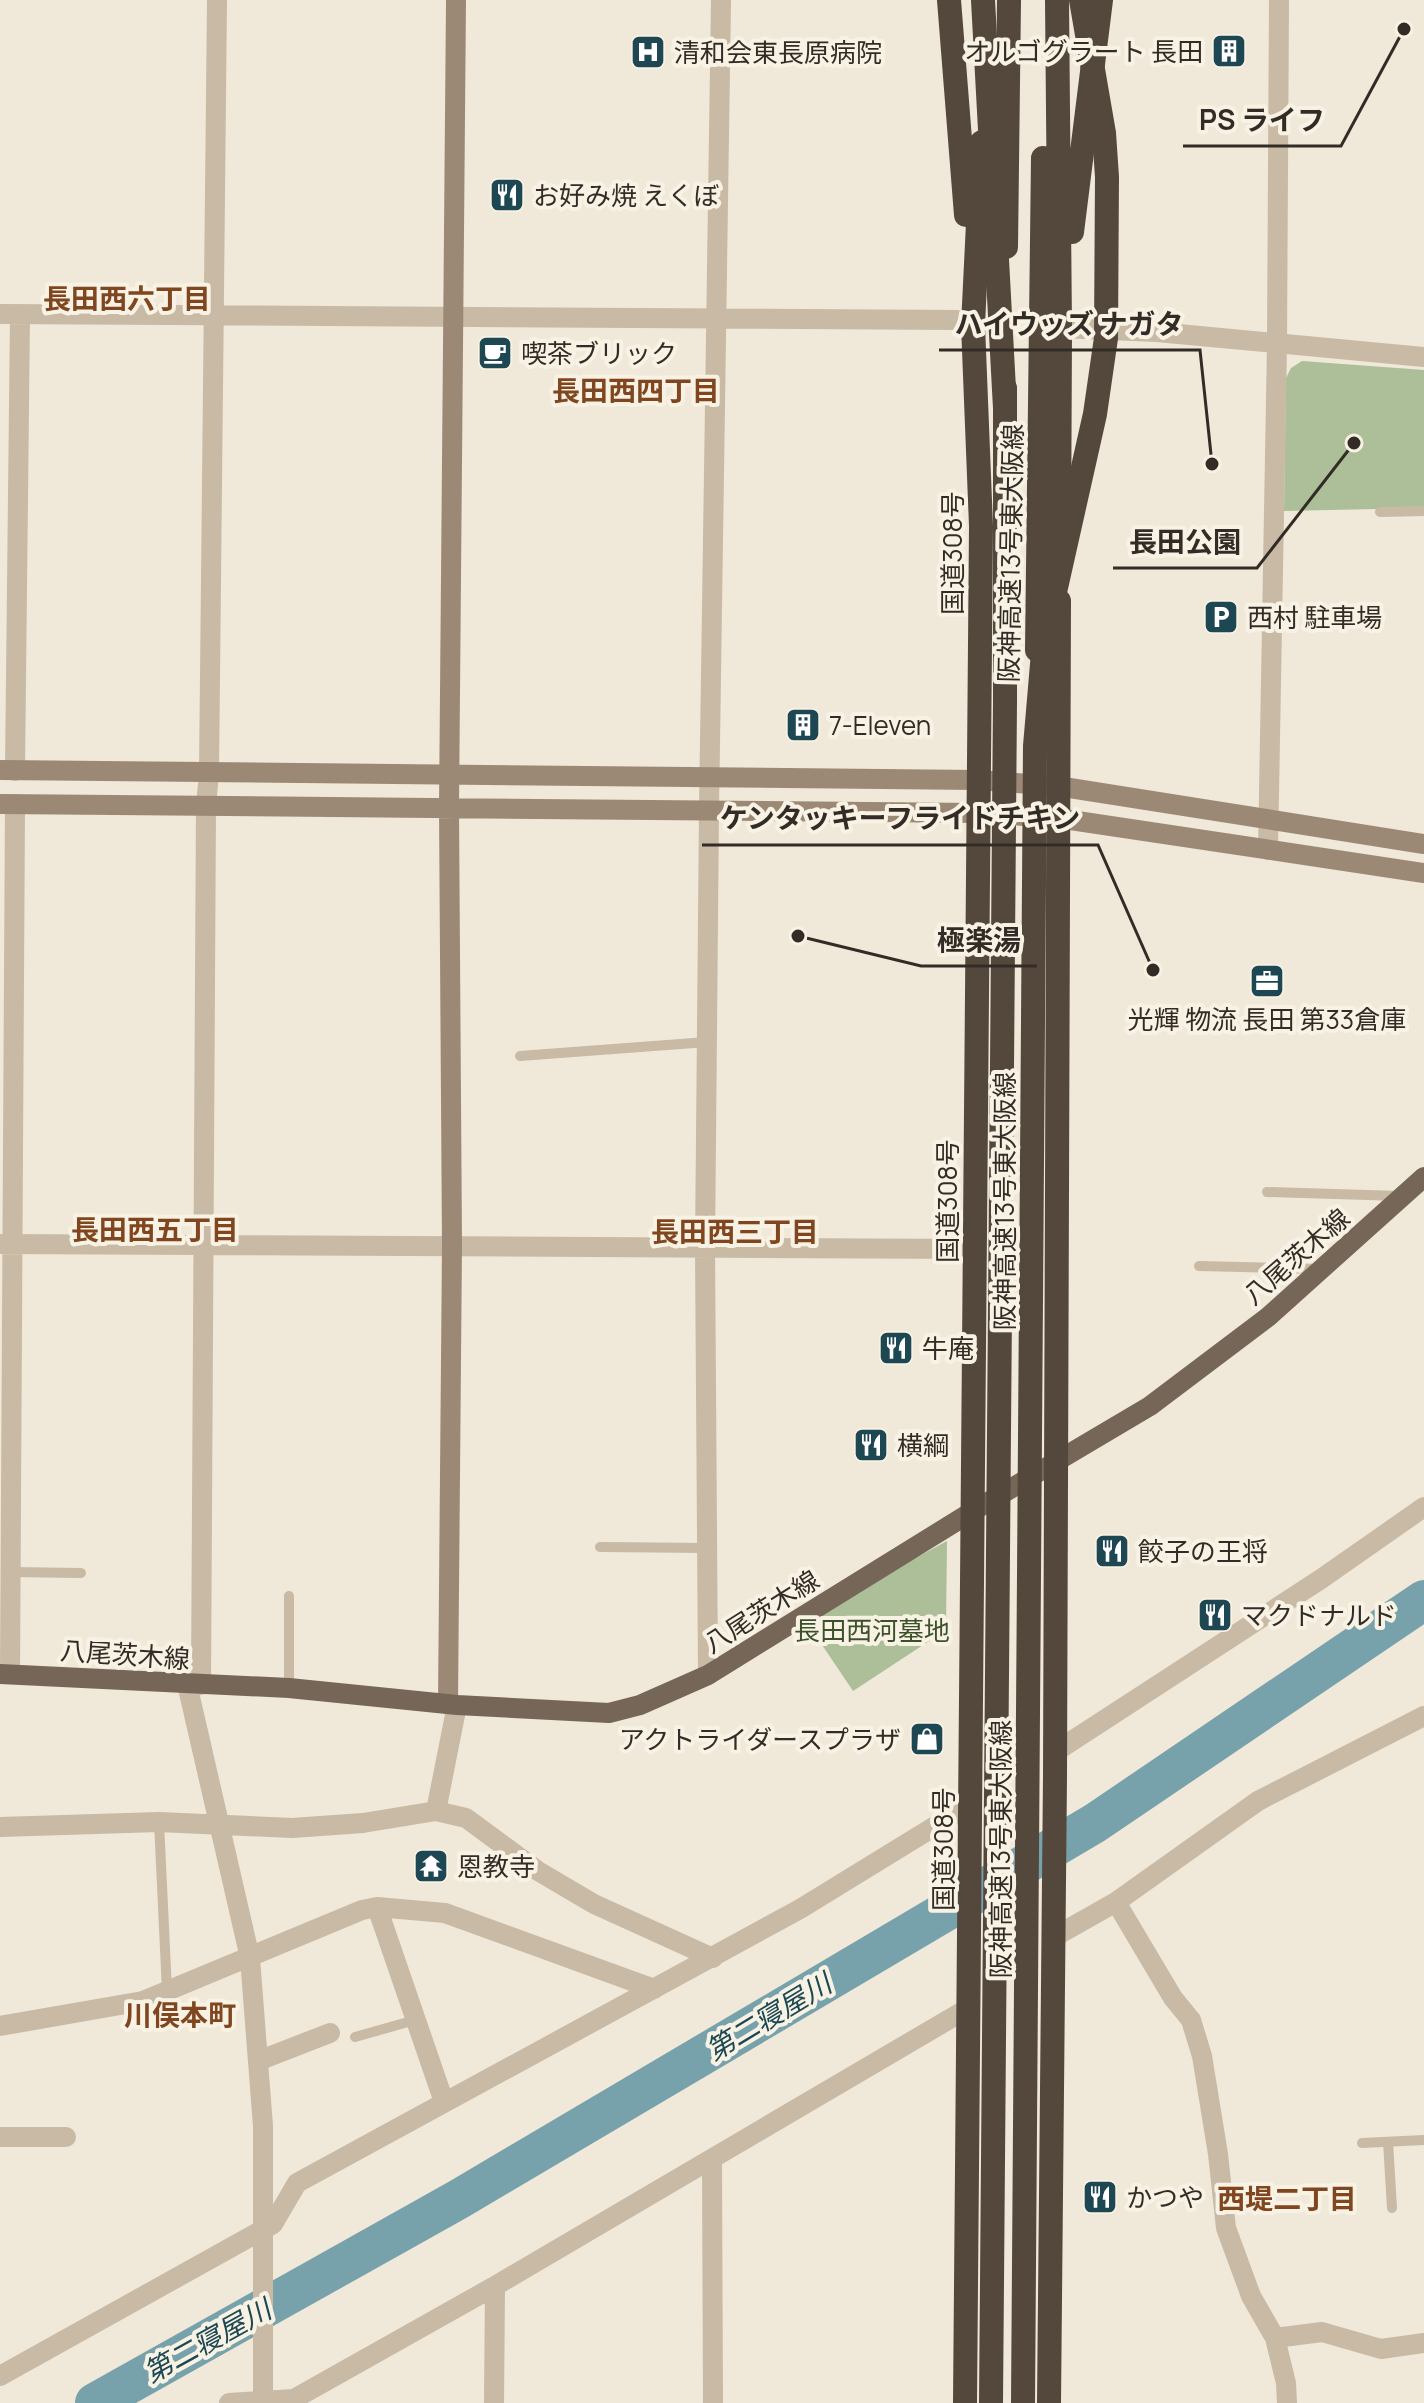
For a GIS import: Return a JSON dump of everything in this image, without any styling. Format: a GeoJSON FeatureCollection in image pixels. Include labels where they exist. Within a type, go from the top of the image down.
{"type":"FeatureCollection","features":[{"type":"Feature","properties":{"kind":"highway"},"geometry":{"type":"LineString","coordinates":[[949,0],[973,325]]}},
{"type":"Feature","properties":{"kind":"highway"},"geometry":{"type":"LineString","coordinates":[[986,0],[1005,408]]}},
{"type":"Feature","properties":{"kind":"highway","name":"国道308号"},"geometry":{"type":"LineString","coordinates":[[965,2403],[981,526],[973,325],[986,0]]}},
{"type":"Feature","properties":{"kind":"highway","name":"阪神高速13号東大阪線"},"geometry":{"type":"LineString","coordinates":[[991,2403],[1009,0]]}},
{"type":"Feature","properties":{"kind":"highway","name":"阪神高速13号東大阪線"},"geometry":{"type":"LineString","coordinates":[[1023,2403],[1035,746],[1044,0]]}},
{"type":"Feature","properties":{"kind":"highway"},"geometry":{"type":"LineString","coordinates":[[1049,2403],[1055,1764],[1060,328],[1057,0]]}},
{"type":"Feature","properties":{"kind":"highway"},"geometry":{"type":"LineString","coordinates":[[1081,0],[1104,133]]}},
{"type":"Feature","properties":{"kind":"highway"},"geometry":{"type":"LineString","coordinates":[[1035,746],[1044,641],[1095,414],[1106,338],[1107,177],[1099,0]]}},
{"type":"Feature","properties":{"kind":"highway"},"geometry":{"type":"LineString","coordinates":[[1060,328],[1099,0]]}},
{"type":"Feature","properties":{"kind":"main road","name":"八尾茨木線"},"geometry":{"type":"LineString","coordinates":[[5,1673],[289,1688],[452,1705],[609,1713],[640,1705],[708,1675],[1150,1406],[1268,1317],[1424,1177]]}},
{"type":"Feature","properties":{"kind":"street"},"geometry":{"type":"LineString","coordinates":[[217,0],[209,774],[206,805],[205,1245],[194,1684],[220,1826],[250,1958],[263,2126],[263,2401]]}},
{"type":"Feature","properties":{"kind":"street"},"geometry":{"type":"LineString","coordinates":[[436,1811],[452,1705],[449,808],[456,0]]}},
{"type":"Feature","properties":{"kind":"street"},"geometry":{"type":"LineString","coordinates":[[708,1675],[705,1247],[721,0]]}},
{"type":"Feature","properties":{"kind":"street"},"geometry":{"type":"LineString","coordinates":[[1268,850],[1277,344],[1279,0]]}},
{"type":"Feature","properties":{"kind":"street"},"geometry":{"type":"LineString","coordinates":[[973,325],[957,320],[10,314],[8,771],[977,780],[1057,786],[1424,844]]}},
{"type":"Feature","properties":{"kind":"street"},"geometry":{"type":"LineString","coordinates":[[1060,328],[1157,332],[1424,357]]}},
{"type":"Feature","properties":{"kind":"street"},"geometry":{"type":"LineString","coordinates":[[5,1673],[11,1572],[7,804],[977,813],[1057,818],[1424,873]]}},
{"type":"Feature","properties":{"kind":"street"},"geometry":{"type":"LineString","coordinates":[[7,1244],[975,1249]]}},
{"type":"Feature","properties":{"kind":"street"},"geometry":{"type":"LineString","coordinates":[[1055,1764],[1424,1507]]}},
{"type":"Feature","properties":{"kind":"street"},"geometry":{"type":"LineString","coordinates":[[1054,1927],[1116,1902],[1258,1801],[1424,1716]]}},
{"type":"Feature","properties":{"kind":"street"},"geometry":{"type":"LineString","coordinates":[[0,1827],[159,1822],[292,1828],[436,1811],[466,1818],[538,1871],[594,1904],[713,1958]]}},
{"type":"Feature","properties":{"kind":"street"},"geometry":{"type":"LineString","coordinates":[[0,2376],[263,2231],[273,2224],[297,2183],[971,1816]]}},
{"type":"Feature","properties":{"kind":"street"},"geometry":{"type":"LineString","coordinates":[[1116,1902],[1173,1998],[1191,2020],[1202,2056],[1226,2228],[1251,2296],[1275,2338],[1286,2383],[1287,2403]]}},
{"type":"Feature","properties":{"kind":"street"},"geometry":{"type":"LineString","coordinates":[[0,2026],[143,2001],[362,1910],[377,1907],[445,1913],[654,1989]]}},
{"type":"Feature","properties":{"kind":"street"},"geometry":{"type":"LineString","coordinates":[[377,1907],[444,2102]]}},
{"type":"Feature","properties":{"kind":"street"},"geometry":{"type":"LineString","coordinates":[[229,2403],[294,2399],[495,2286],[970,2007]]}},
{"type":"Feature","properties":{"kind":"street"},"geometry":{"type":"LineString","coordinates":[[258,2061],[330,2033]]}},
{"type":"Feature","properties":{"kind":"street"},"geometry":{"type":"LineString","coordinates":[[0,2137],[66,2137]]}},
{"type":"Feature","properties":{"kind":"street"},"geometry":{"type":"LineString","coordinates":[[712,2160],[713,2403]]}},
{"type":"Feature","properties":{"kind":"street"},"geometry":{"type":"LineString","coordinates":[[494,2403],[495,2286]]}},
{"type":"Feature","properties":{"kind":"street"},"geometry":{"type":"LineString","coordinates":[[1275,2338],[1322,2332],[1381,2349],[1424,2343]]}},
{"type":"Feature","properties":{"kind":"lane"},"geometry":{"type":"LineString","coordinates":[[1380,512],[1424,511]]}},
{"type":"Feature","properties":{"kind":"lane"},"geometry":{"type":"LineString","coordinates":[[520,1056],[707,1042]]}},
{"type":"Feature","properties":{"kind":"lane"},"geometry":{"type":"LineString","coordinates":[[1267,1192],[1403,1196]]}},
{"type":"Feature","properties":{"kind":"lane"},"geometry":{"type":"LineString","coordinates":[[1199,1266],[1322,1269]]}},
{"type":"Feature","properties":{"kind":"lane"},"geometry":{"type":"LineString","coordinates":[[600,1547],[707,1548]]}},
{"type":"Feature","properties":{"kind":"lane"},"geometry":{"type":"LineString","coordinates":[[11,1572],[81,1573]]}},
{"type":"Feature","properties":{"kind":"lane"},"geometry":{"type":"LineString","coordinates":[[289,1596],[289,1688]]}},
{"type":"Feature","properties":{"kind":"lane"},"geometry":{"type":"LineString","coordinates":[[159,1822],[167,1991]]}},
{"type":"Feature","properties":{"kind":"lane"},"geometry":{"type":"LineString","coordinates":[[355,2037],[415,2020]]}},
{"type":"Feature","properties":{"kind":"lane"},"geometry":{"type":"LineString","coordinates":[[1362,2143],[1424,2140]]}},
{"type":"Feature","properties":{"kind":"lane"},"geometry":{"type":"LineString","coordinates":[[1388,2142],[1392,2208]]}},
{"type":"Feature","properties":{"kind":"green space"},"geometry":{"type":"Polygon","coordinates":[[[1302,361],[1424,370],[1424,508],[1284,511],[1286,378],[1291,368],[1302,361]]]}},
{"type":"Feature","properties":{"kind":"green space","name":"長田西河墓地"},"geometry":{"type":"Polygon","coordinates":[[[947,1541],[946,1630],[853,1691],[808,1624],[895,1569],[947,1541]]]}},
{"type":"Feature","properties":{"kind":"waterway","name":"第二寝屋川"},"geometry":{"type":"LineString","coordinates":[[95,2403],[459,2199],[1095,1823],[1424,1600]]}},
{"type":"Feature","properties":{"kind":"place","name":"PS ライフ"},"geometry":{"type":"Point","coordinates":[1404,29]}},
{"type":"Feature","properties":{"kind":"place","name":"オルゴグラート 長田"},"geometry":{"type":"Point","coordinates":[1229,51]}},
{"type":"Feature","properties":{"kind":"place","name":"清和会東長原病院"},"geometry":{"type":"Point","coordinates":[648,52]}},
{"type":"Feature","properties":{"kind":"place","name":"お好み焼 えくぼ"},"geometry":{"type":"Point","coordinates":[507,195]}},
{"type":"Feature","properties":{"kind":"place","name":"喫茶ブリック"},"geometry":{"type":"Point","coordinates":[495,353]}},
{"type":"Feature","properties":{"kind":"place","name":"長田公園"},"geometry":{"type":"Point","coordinates":[1354,443]}},
{"type":"Feature","properties":{"kind":"place","name":"ハイウッズ ナガタ"},"geometry":{"type":"Point","coordinates":[1212,464]}},
{"type":"Feature","properties":{"kind":"place","name":"西村 駐車場"},"geometry":{"type":"Point","coordinates":[1221,617]}},
{"type":"Feature","properties":{"kind":"place","name":"7-Eleven"},"geometry":{"type":"Point","coordinates":[803,725]}},
{"type":"Feature","properties":{"kind":"place","name":"極楽湯"},"geometry":{"type":"Point","coordinates":[798,936]}},
{"type":"Feature","properties":{"kind":"place","name":"ケンタッキーフライドチキン"},"geometry":{"type":"Point","coordinates":[1153,970]}},
{"type":"Feature","properties":{"kind":"place","name":"光輝 物流 長田 第33倉庫"},"geometry":{"type":"Point","coordinates":[1267,981]}},
{"type":"Feature","properties":{"kind":"place","name":"牛庵"},"geometry":{"type":"Point","coordinates":[896,1348]}},
{"type":"Feature","properties":{"kind":"place","name":"横綱"},"geometry":{"type":"Point","coordinates":[871,1445]}},
{"type":"Feature","properties":{"kind":"place","name":"餃子の王将"},"geometry":{"type":"Point","coordinates":[1112,1551]}},
{"type":"Feature","properties":{"kind":"place","name":"マクドナルド"},"geometry":{"type":"Point","coordinates":[1215,1615]}},
{"type":"Feature","properties":{"kind":"place","name":"アクトライダースプラザ"},"geometry":{"type":"Point","coordinates":[927,1739]}},
{"type":"Feature","properties":{"kind":"place","name":"恩教寺"},"geometry":{"type":"Point","coordinates":[431,1866]}},
{"type":"Feature","properties":{"kind":"place","name":"かつや"},"geometry":{"type":"Point","coordinates":[1100,2197]}},
{"type":"Feature","properties":{"kind":"district","name":"長田西六丁目"},"geometry":{"type":"Point","coordinates":[127,298]}},
{"type":"Feature","properties":{"kind":"district","name":"長田西四丁目"},"geometry":{"type":"Point","coordinates":[636,390]}},
{"type":"Feature","properties":{"kind":"district","name":"長田西五丁目"},"geometry":{"type":"Point","coordinates":[155,1229]}},
{"type":"Feature","properties":{"kind":"district","name":"長田西三丁目"},"geometry":{"type":"Point","coordinates":[735,1231]}},
{"type":"Feature","properties":{"kind":"district","name":"川俣本町"},"geometry":{"type":"Point","coordinates":[180,2014]}},
{"type":"Feature","properties":{"kind":"district","name":"西堤二丁目"},"geometry":{"type":"Point","coordinates":[1287,2198]}}]}
